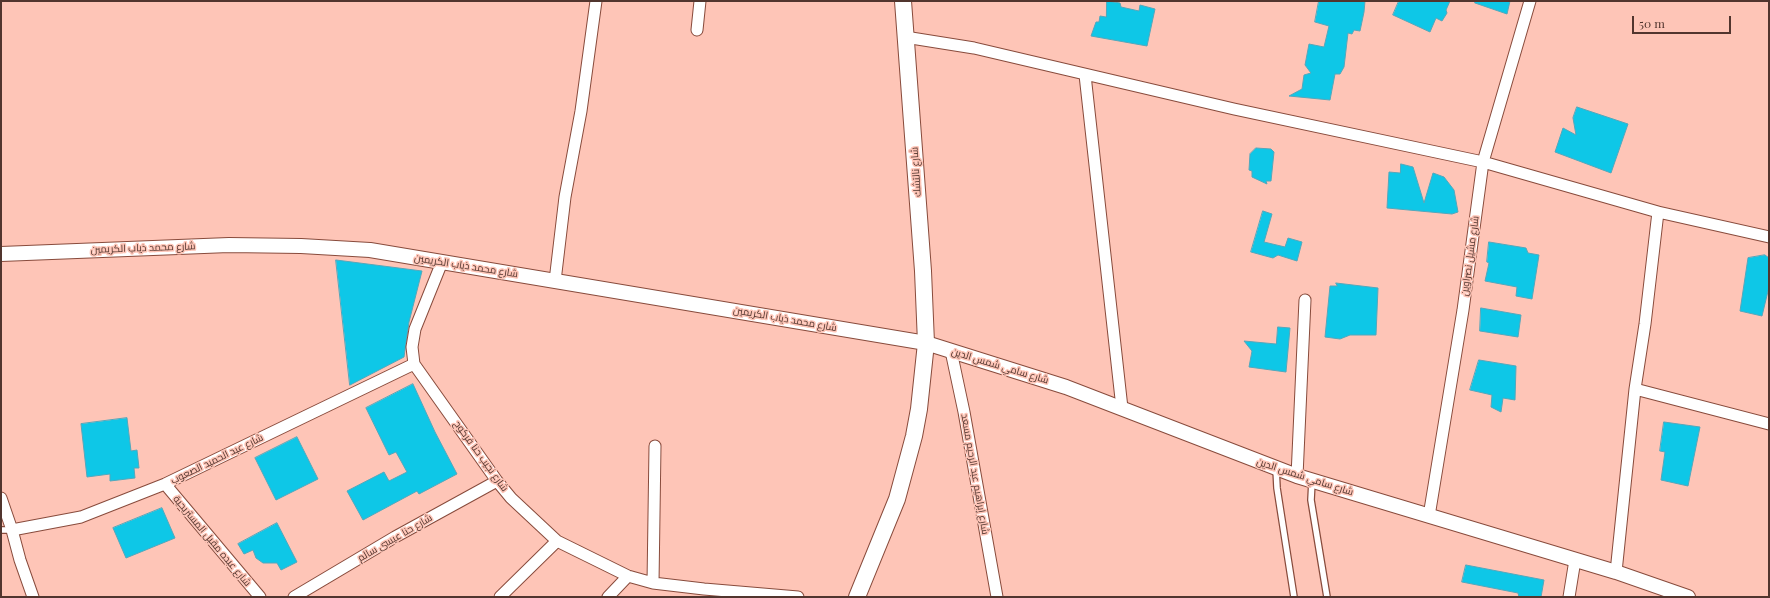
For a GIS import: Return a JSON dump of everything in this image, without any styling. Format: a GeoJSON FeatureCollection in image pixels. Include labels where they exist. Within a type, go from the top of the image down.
{"type":"FeatureCollection","features":[{"type":"Feature","properties":{"kind":"main road","name":"شارع نالتشك"},"geometry":{"type":"LineString","coordinates":[[857,597],[897,499],[914,436],[926,343],[922,256],[903,1]]}},
{"type":"Feature","properties":{"kind":"street"},"geometry":{"type":"LineString","coordinates":[[556,281],[565,197],[580,111],[596,1]]}},
{"type":"Feature","properties":{"kind":"street"},"geometry":{"type":"LineString","coordinates":[[697,30],[700,1]]}},
{"type":"Feature","properties":{"kind":"street","name":"شارع مشيل نصراوين"},"geometry":{"type":"LineString","coordinates":[[1430,516],[1463,310],[1483,162],[1530,1]]}},
{"type":"Feature","properties":{"kind":"street"},"geometry":{"type":"LineString","coordinates":[[905,37],[974,48],[1234,109],[1483,162],[1658,212],[1769,237]]}},
{"type":"Feature","properties":{"kind":"street"},"geometry":{"type":"LineString","coordinates":[[1085,75],[1122,408]]}},
{"type":"Feature","properties":{"kind":"street"},"geometry":{"type":"LineString","coordinates":[[1616,572],[1635,389],[1645,324],[1658,212]]}},
{"type":"Feature","properties":{"kind":"street","name":"شارع محمد ذياب الكريمين"},"geometry":{"type":"LineString","coordinates":[[1,254],[168,246],[294,246],[370,250],[926,343]]}},
{"type":"Feature","properties":{"kind":"street"},"geometry":{"type":"LineString","coordinates":[[414,364],[412,347],[415,329],[442,262]]}},
{"type":"Feature","properties":{"kind":"street"},"geometry":{"type":"LineString","coordinates":[[1297,476],[1305,300]]}},
{"type":"Feature","properties":{"kind":"street","name":"شارع سامي شمس الدين"},"geometry":{"type":"LineString","coordinates":[[926,343],[1066,387],[1297,476],[1616,572],[1688,597]]}},
{"type":"Feature","properties":{"kind":"street","name":"شارع إبراهيم عبد الرحيم مسعد"},"geometry":{"type":"LineString","coordinates":[[951,351],[964,412],[997,597]]}},
{"type":"Feature","properties":{"kind":"street","name":"شارع نجيب حنا فركوح"},"geometry":{"type":"LineString","coordinates":[[414,364],[497,481],[512,498],[557,541],[628,576],[653,583],[798,597]]}},
{"type":"Feature","properties":{"kind":"street","name":"شارع عبد الحميد الصعوب"},"geometry":{"type":"LineString","coordinates":[[7,530],[81,517],[165,484],[414,364]]}},
{"type":"Feature","properties":{"kind":"street"},"geometry":{"type":"LineString","coordinates":[[1635,389],[1769,424]]}},
{"type":"Feature","properties":{"kind":"street"},"geometry":{"type":"LineString","coordinates":[[653,583],[655,446]]}},
{"type":"Feature","properties":{"kind":"street","name":"شارع حنا عيسى سالم"},"geometry":{"type":"LineString","coordinates":[[294,597],[395,536],[497,481]]}},
{"type":"Feature","properties":{"kind":"street","name":"شارع عبده مقبل المستريحية"},"geometry":{"type":"LineString","coordinates":[[165,484],[260,597]]}},
{"type":"Feature","properties":{"kind":"street"},"geometry":{"type":"LineString","coordinates":[[1,498],[7,530],[20,560],[33,597]]}},
{"type":"Feature","properties":{"kind":"street"},"geometry":{"type":"LineString","coordinates":[[500,597],[557,541]]}},
{"type":"Feature","properties":{"kind":"street"},"geometry":{"type":"LineString","coordinates":[[1569,597],[1575,560]]}},
{"type":"Feature","properties":{"kind":"street"},"geometry":{"type":"LineString","coordinates":[[608,597],[628,576]]}},
{"type":"Feature","properties":{"kind":"lane"},"geometry":{"type":"LineString","coordinates":[[1276,468],[1277,488],[1294,597]]}},
{"type":"Feature","properties":{"kind":"lane"},"geometry":{"type":"LineString","coordinates":[[1312,480],[1311,500],[1327,597]]}},
{"type":"Feature","properties":{"kind":"building"},"geometry":{"type":"Polygon","coordinates":[[[1107,1],[1120,3],[1121,7],[1139,11],[1140,5],[1155,9],[1147,46],[1091,36],[1096,22],[1099,22],[1100,16],[1106,17],[1107,1]]]}},
{"type":"Feature","properties":{"kind":"building"},"geometry":{"type":"Polygon","coordinates":[[[1319,1],[1365,1],[1360,31],[1354,30],[1352,34],[1348,33],[1344,67],[1340,74],[1335,74],[1330,100],[1289,96],[1302,89],[1304,75],[1311,73],[1305,65],[1309,44],[1324,47],[1329,26],[1315,22],[1319,1]]]}},
{"type":"Feature","properties":{"kind":"building"},"geometry":{"type":"Polygon","coordinates":[[[1399,1],[1450,1],[1446,10],[1447,13],[1442,21],[1436,18],[1430,32],[1393,15],[1399,1]]]}},
{"type":"Feature","properties":{"kind":"building"},"geometry":{"type":"Polygon","coordinates":[[[1475,1],[1510,1],[1507,14],[1475,3],[1475,1]]]}},
{"type":"Feature","properties":{"kind":"building"},"geometry":{"type":"Polygon","coordinates":[[[1577,107],[1628,124],[1611,173],[1555,152],[1563,128],[1576,135],[1573,118],[1577,107]]]}},
{"type":"Feature","properties":{"kind":"building"},"geometry":{"type":"Polygon","coordinates":[[[1256,148],[1271,149],[1274,152],[1271,181],[1266,181],[1267,184],[1252,177],[1252,171],[1249,170],[1250,154],[1256,148]]]}},
{"type":"Feature","properties":{"kind":"building"},"geometry":{"type":"Polygon","coordinates":[[[1401,164],[1413,167],[1424,203],[1433,173],[1444,177],[1454,190],[1458,212],[1452,214],[1387,208],[1389,172],[1400,173],[1401,164]]]}},
{"type":"Feature","properties":{"kind":"building"},"geometry":{"type":"Polygon","coordinates":[[[1263,211],[1272,214],[1264,242],[1285,247],[1288,238],[1302,242],[1297,261],[1278,255],[1273,258],[1251,252],[1263,211]]]}},
{"type":"Feature","properties":{"kind":"building"},"geometry":{"type":"Polygon","coordinates":[[[1489,242],[1526,248],[1528,253],[1539,255],[1532,299],[1516,296],[1517,287],[1485,281],[1489,263],[1487,262],[1489,242]]]}},
{"type":"Feature","properties":{"kind":"building"},"geometry":{"type":"Polygon","coordinates":[[[1765,255],[1769,258],[1769,287],[1762,316],[1740,311],[1748,258],[1765,255]]]}},
{"type":"Feature","properties":{"kind":"building"},"geometry":{"type":"Polygon","coordinates":[[[336,260],[422,271],[409,322],[404,357],[350,385],[336,260]]]}},
{"type":"Feature","properties":{"kind":"building"},"geometry":{"type":"Polygon","coordinates":[[[1336,283],[1378,288],[1376,335],[1350,335],[1340,339],[1325,337],[1330,286],[1337,286],[1336,283]]]}},
{"type":"Feature","properties":{"kind":"building"},"geometry":{"type":"Polygon","coordinates":[[[1481,308],[1521,315],[1518,337],[1480,331],[1481,308]]]}},
{"type":"Feature","properties":{"kind":"building"},"geometry":{"type":"Polygon","coordinates":[[[1278,327],[1290,328],[1286,372],[1249,367],[1252,351],[1244,341],[1276,344],[1278,327]]]}},
{"type":"Feature","properties":{"kind":"building"},"geometry":{"type":"Polygon","coordinates":[[[1479,360],[1516,366],[1515,400],[1503,398],[1501,412],[1491,407],[1492,395],[1470,390],[1479,360]]]}},
{"type":"Feature","properties":{"kind":"building"},"geometry":{"type":"Polygon","coordinates":[[[413,384],[435,432],[457,474],[419,494],[417,491],[363,520],[347,491],[384,472],[389,481],[407,472],[396,452],[389,455],[366,408],[413,384]]]}},
{"type":"Feature","properties":{"kind":"building"},"geometry":{"type":"Polygon","coordinates":[[[127,418],[131,451],[137,450],[139,468],[134,468],[135,478],[110,481],[110,474],[87,477],[81,424],[127,418]]]}},
{"type":"Feature","properties":{"kind":"building"},"geometry":{"type":"Polygon","coordinates":[[[1664,422],[1700,427],[1688,486],[1661,480],[1665,452],[1660,451],[1664,422]]]}},
{"type":"Feature","properties":{"kind":"building"},"geometry":{"type":"Polygon","coordinates":[[[297,437],[318,479],[276,500],[255,458],[297,437]]]}},
{"type":"Feature","properties":{"kind":"building"},"geometry":{"type":"Polygon","coordinates":[[[162,508],[175,538],[126,558],[113,528],[162,508]]]}},
{"type":"Feature","properties":{"kind":"building"},"geometry":{"type":"Polygon","coordinates":[[[277,523],[297,562],[281,570],[277,563],[263,563],[256,558],[253,550],[244,554],[238,544],[277,523]]]}},
{"type":"Feature","properties":{"kind":"building"},"geometry":{"type":"Polygon","coordinates":[[[1466,565],[1544,580],[1541,597],[1519,597],[1518,593],[1462,582],[1466,565]]]}}]}
